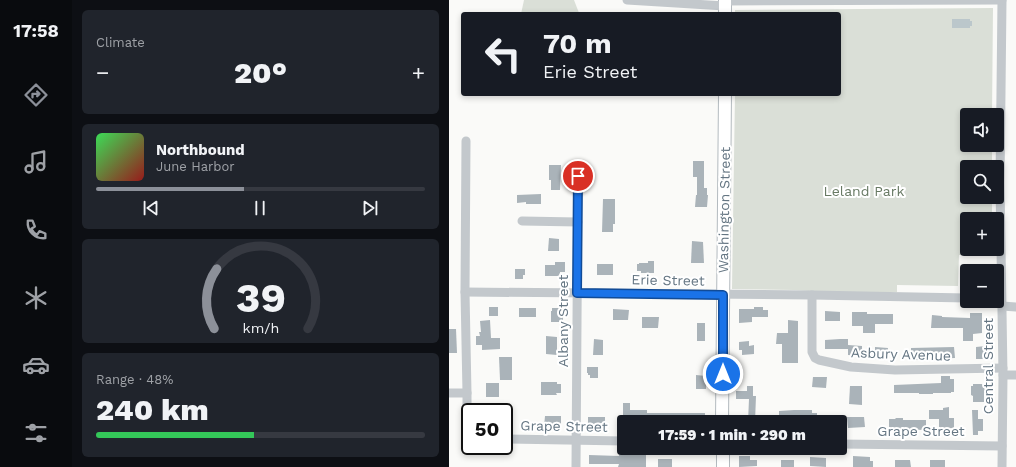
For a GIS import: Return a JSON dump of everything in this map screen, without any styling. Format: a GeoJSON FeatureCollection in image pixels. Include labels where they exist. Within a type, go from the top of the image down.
{"type":"FeatureCollection","features":[{"type":"Feature","properties":{"kind":"main road","name":"Washington Street"},"geometry":{"type":"LineString","coordinates":[[722,415],[725,96]]}},
{"type":"Feature","properties":{"kind":"main road"},"geometry":{"type":"LineString","coordinates":[[723,455],[723,467]]}},
{"type":"Feature","properties":{"kind":"street"},"geometry":{"type":"LineString","coordinates":[[627,0],[725,5],[1002,0]]}},
{"type":"Feature","properties":{"kind":"street","name":"Central Street"},"geometry":{"type":"LineString","coordinates":[[1000,264],[1002,0]]}},
{"type":"Feature","properties":{"kind":"street"},"geometry":{"type":"LineString","coordinates":[[466,141],[465,292],[467,403]]}},
{"type":"Feature","properties":{"kind":"street","name":"Albany Street"},"geometry":{"type":"LineString","coordinates":[[576,467],[578,176]]}},
{"type":"Feature","properties":{"kind":"street"},"geometry":{"type":"LineString","coordinates":[[522,222],[578,222]]}},
{"type":"Feature","properties":{"kind":"street","name":"Erie Street"},"geometry":{"type":"LineString","coordinates":[[465,292],[960,298]]}},
{"type":"Feature","properties":{"kind":"street","name":"Asbury Avenue"},"geometry":{"type":"LineString","coordinates":[[812,295],[812,352],[813,356],[819,360],[851,367],[883,370],[1003,372],[1016,375]]}},
{"type":"Feature","properties":{"kind":"street"},"geometry":{"type":"LineString","coordinates":[[1004,302],[1016,307]]}},
{"type":"Feature","properties":{"kind":"street","name":"Central Street"},"geometry":{"type":"LineString","coordinates":[[1000,308],[1003,372],[1002,467]]}},
{"type":"Feature","properties":{"kind":"street"},"geometry":{"type":"LineString","coordinates":[[449,393],[467,393]]}},
{"type":"Feature","properties":{"kind":"street","name":"Grape Street"},"geometry":{"type":"LineString","coordinates":[[513,439],[617,440]]}},
{"type":"Feature","properties":{"kind":"street","name":"Grape Street"},"geometry":{"type":"LineString","coordinates":[[847,444],[1003,446]]}},
{"type":"Feature","properties":{"kind":"green space"},"geometry":{"type":"Polygon","coordinates":[[[524,0],[574,0],[579,12],[521,12],[524,0]]]}},
{"type":"Feature","properties":{"kind":"green space","name":"Leland Park"},"geometry":{"type":"Polygon","coordinates":[[[993,8],[992,108],[960,108],[960,152],[992,152],[992,160],[960,160],[960,204],[992,204],[992,212],[960,212],[958,286],[897,285],[897,292],[823,292],[732,289],[735,96],[841,96],[841,12],[735,12],[735,10],[993,8]]]}},
{"type":"Feature","properties":{"kind":"shaded area"},"geometry":{"type":"Polygon","coordinates":[[[952,19],[970,19],[970,21],[972,21],[972,26],[970,26],[970,28],[952,28],[952,19]]]}},
{"type":"Feature","properties":{"kind":"building"},"geometry":{"type":"Polygon","coordinates":[[[693,161],[704,161],[704,188],[707,188],[708,195],[707,207],[695,207],[697,177],[693,177],[693,161]]]}},
{"type":"Feature","properties":{"kind":"building"},"geometry":{"type":"Polygon","coordinates":[[[549,165],[561,165],[560,190],[551,190],[549,165]]]}},
{"type":"Feature","properties":{"kind":"building"},"geometry":{"type":"Polygon","coordinates":[[[541,194],[541,204],[526,204],[526,202],[517,203],[517,195],[541,194]]]}},
{"type":"Feature","properties":{"kind":"building"},"geometry":{"type":"Polygon","coordinates":[[[603,199],[615,199],[615,224],[613,224],[613,232],[602,232],[603,199]]]}},
{"type":"Feature","properties":{"kind":"building"},"geometry":{"type":"Polygon","coordinates":[[[549,238],[559,239],[559,251],[548,251],[549,238]]]}},
{"type":"Feature","properties":{"kind":"building"},"geometry":{"type":"Polygon","coordinates":[[[692,241],[703,242],[704,263],[691,263],[692,241]]]}},
{"type":"Feature","properties":{"kind":"building"},"geometry":{"type":"Polygon","coordinates":[[[648,261],[654,261],[654,273],[641,273],[641,271],[637,271],[637,264],[648,263],[648,261]]]}},
{"type":"Feature","properties":{"kind":"building"},"geometry":{"type":"Polygon","coordinates":[[[555,262],[565,262],[565,272],[560,272],[560,276],[545,276],[545,265],[555,265],[555,262]]]}},
{"type":"Feature","properties":{"kind":"building"},"geometry":{"type":"Polygon","coordinates":[[[597,264],[613,264],[613,275],[597,275],[597,264]]]}},
{"type":"Feature","properties":{"kind":"building"},"geometry":{"type":"Polygon","coordinates":[[[515,269],[525,269],[523,279],[515,279],[515,269]]]}},
{"type":"Feature","properties":{"kind":"building"},"geometry":{"type":"Polygon","coordinates":[[[489,307],[498,307],[498,316],[489,316],[489,307]]]}},
{"type":"Feature","properties":{"kind":"building"},"geometry":{"type":"Polygon","coordinates":[[[754,307],[763,307],[763,310],[768,310],[768,317],[752,317],[752,322],[739,323],[739,309],[754,309],[754,307]]]}},
{"type":"Feature","properties":{"kind":"building"},"geometry":{"type":"Polygon","coordinates":[[[519,308],[536,308],[536,317],[519,317],[519,308]]]}},
{"type":"Feature","properties":{"kind":"building"},"geometry":{"type":"Polygon","coordinates":[[[552,308],[563,308],[563,322],[551,322],[552,308]]]}},
{"type":"Feature","properties":{"kind":"building"},"geometry":{"type":"Polygon","coordinates":[[[613,309],[629,310],[628,320],[613,320],[613,309]]]}},
{"type":"Feature","properties":{"kind":"building"},"geometry":{"type":"Polygon","coordinates":[[[825,311],[840,312],[840,321],[825,321],[825,311]]]}},
{"type":"Feature","properties":{"kind":"building"},"geometry":{"type":"Polygon","coordinates":[[[852,312],[867,312],[867,314],[893,314],[893,324],[875,324],[875,333],[863,333],[863,326],[852,326],[852,312]]]}},
{"type":"Feature","properties":{"kind":"building"},"geometry":{"type":"Polygon","coordinates":[[[970,313],[982,313],[982,333],[973,334],[973,341],[963,341],[963,328],[931,328],[932,315],[942,317],[970,318],[970,313]]]}},
{"type":"Feature","properties":{"kind":"building"},"geometry":{"type":"Polygon","coordinates":[[[642,317],[659,317],[658,328],[642,328],[642,317]]]}},
{"type":"Feature","properties":{"kind":"building"},"geometry":{"type":"Polygon","coordinates":[[[490,320],[491,338],[500,338],[500,349],[482,350],[482,345],[476,345],[476,336],[480,336],[479,332],[481,332],[480,321],[490,320]]]}},
{"type":"Feature","properties":{"kind":"building"},"geometry":{"type":"Polygon","coordinates":[[[788,320],[798,321],[798,363],[782,363],[782,344],[776,344],[777,333],[788,333],[788,320]]]}},
{"type":"Feature","properties":{"kind":"building"},"geometry":{"type":"Polygon","coordinates":[[[697,323],[705,323],[705,341],[697,341],[697,323]]]}},
{"type":"Feature","properties":{"kind":"building"},"geometry":{"type":"Polygon","coordinates":[[[449,329],[456,329],[457,353],[449,353],[449,329]]]}},
{"type":"Feature","properties":{"kind":"building"},"geometry":{"type":"Polygon","coordinates":[[[546,336],[557,337],[557,355],[546,354],[546,336]]]}},
{"type":"Feature","properties":{"kind":"building"},"geometry":{"type":"Polygon","coordinates":[[[594,339],[603,340],[603,355],[593,355],[594,339]]]}},
{"type":"Feature","properties":{"kind":"building"},"geometry":{"type":"Polygon","coordinates":[[[848,339],[848,349],[825,349],[825,340],[848,339]]]}},
{"type":"Feature","properties":{"kind":"building"},"geometry":{"type":"Polygon","coordinates":[[[749,341],[749,346],[754,345],[754,354],[742,355],[742,350],[739,350],[739,342],[749,341]]]}},
{"type":"Feature","properties":{"kind":"building"},"geometry":{"type":"Polygon","coordinates":[[[848,345],[862,346],[862,356],[848,355],[848,345]]]}},
{"type":"Feature","properties":{"kind":"building"},"geometry":{"type":"Polygon","coordinates":[[[986,346],[987,359],[976,359],[976,347],[986,346]]]}},
{"type":"Feature","properties":{"kind":"building"},"geometry":{"type":"Polygon","coordinates":[[[875,347],[888,348],[887,358],[875,357],[875,347]]]}},
{"type":"Feature","properties":{"kind":"building"},"geometry":{"type":"Polygon","coordinates":[[[954,347],[955,358],[924,360],[911,359],[911,348],[954,347]]]}},
{"type":"Feature","properties":{"kind":"building"},"geometry":{"type":"Polygon","coordinates":[[[499,357],[512,357],[512,380],[500,380],[499,357]]]}},
{"type":"Feature","properties":{"kind":"building"},"geometry":{"type":"Polygon","coordinates":[[[587,367],[598,367],[598,378],[590,378],[590,375],[587,373],[587,367]]]}},
{"type":"Feature","properties":{"kind":"building"},"geometry":{"type":"Polygon","coordinates":[[[696,375],[706,376],[706,389],[696,389],[696,375]]]}},
{"type":"Feature","properties":{"kind":"building"},"geometry":{"type":"Polygon","coordinates":[[[941,376],[950,376],[950,379],[954,379],[954,392],[933,394],[894,393],[894,385],[941,383],[941,376]]]}},
{"type":"Feature","properties":{"kind":"building"},"geometry":{"type":"Polygon","coordinates":[[[813,377],[827,377],[826,388],[812,387],[813,377]]]}},
{"type":"Feature","properties":{"kind":"building"},"geometry":{"type":"Polygon","coordinates":[[[541,382],[557,382],[557,384],[561,384],[561,393],[556,393],[557,395],[541,395],[541,382]]]}},
{"type":"Feature","properties":{"kind":"building"},"geometry":{"type":"Polygon","coordinates":[[[486,383],[499,383],[499,397],[486,397],[486,383]]]}},
{"type":"Feature","properties":{"kind":"building"},"geometry":{"type":"Polygon","coordinates":[[[973,384],[986,384],[984,402],[973,402],[971,386],[973,386],[973,384]]]}},
{"type":"Feature","properties":{"kind":"building"},"geometry":{"type":"Polygon","coordinates":[[[747,386],[753,386],[753,396],[756,396],[755,415],[748,415],[749,399],[736,399],[736,391],[747,391],[747,386]]]}},
{"type":"Feature","properties":{"kind":"building"},"geometry":{"type":"Polygon","coordinates":[[[850,386],[862,386],[862,405],[849,404],[850,386]]]}},
{"type":"Feature","properties":{"kind":"building"},"geometry":{"type":"Polygon","coordinates":[[[623,403],[630,403],[630,410],[647,410],[647,413],[705,413],[705,415],[623,415],[623,403]]]}},
{"type":"Feature","properties":{"kind":"building"},"geometry":{"type":"Polygon","coordinates":[[[949,407],[949,418],[954,418],[954,428],[939,429],[939,419],[929,419],[929,410],[943,410],[943,408],[949,407]]]}},
{"type":"Feature","properties":{"kind":"building"},"geometry":{"type":"Polygon","coordinates":[[[812,410],[812,413],[817,413],[817,415],[779,415],[779,411],[812,410]]]}},
{"type":"Feature","properties":{"kind":"building"},"geometry":{"type":"Polygon","coordinates":[[[972,410],[978,410],[978,419],[983,419],[983,431],[978,431],[978,435],[973,435],[972,410]]]}},
{"type":"Feature","properties":{"kind":"building"},"geometry":{"type":"Polygon","coordinates":[[[545,416],[561,416],[561,427],[544,427],[545,416]]]}},
{"type":"Feature","properties":{"kind":"building"},"geometry":{"type":"Polygon","coordinates":[[[588,417],[605,417],[605,426],[588,426],[588,417]]]}},
{"type":"Feature","properties":{"kind":"building"},"geometry":{"type":"Polygon","coordinates":[[[847,417],[864,417],[865,427],[848,428],[847,417]]]}},
{"type":"Feature","properties":{"kind":"building"},"geometry":{"type":"Polygon","coordinates":[[[895,418],[903,418],[903,420],[926,420],[926,430],[889,429],[889,419],[896,419],[895,418]]]}},
{"type":"Feature","properties":{"kind":"building"},"geometry":{"type":"Polygon","coordinates":[[[589,455],[646,455],[646,467],[618,467],[619,464],[589,464],[589,455]]]}},
{"type":"Feature","properties":{"kind":"building"},"geometry":{"type":"Polygon","coordinates":[[[739,456],[750,456],[750,460],[757,460],[757,466],[739,467],[739,456]]]}},
{"type":"Feature","properties":{"kind":"building"},"geometry":{"type":"Polygon","coordinates":[[[853,456],[870,457],[870,461],[873,461],[873,467],[853,467],[853,456]]]}},
{"type":"Feature","properties":{"kind":"building"},"geometry":{"type":"Polygon","coordinates":[[[810,457],[826,458],[826,467],[810,466],[810,457]]]}},
{"type":"Feature","properties":{"kind":"building"},"geometry":{"type":"Polygon","coordinates":[[[658,459],[672,459],[672,467],[658,467],[658,459]]]}},
{"type":"Feature","properties":{"kind":"building"},"geometry":{"type":"Polygon","coordinates":[[[781,460],[794,460],[794,467],[781,467],[781,460]]]}},
{"type":"Feature","properties":{"kind":"building"},"geometry":{"type":"Polygon","coordinates":[[[895,460],[910,460],[911,467],[895,467],[895,460]]]}},
{"type":"Feature","properties":{"kind":"building"},"geometry":{"type":"Polygon","coordinates":[[[930,460],[945,460],[945,467],[930,467],[930,460]]]}},
{"type":"Feature","properties":{"kind":"route"},"geometry":{"type":"LineString","coordinates":[[578,176],[577,293],[723,295],[723,374]]}}]}
